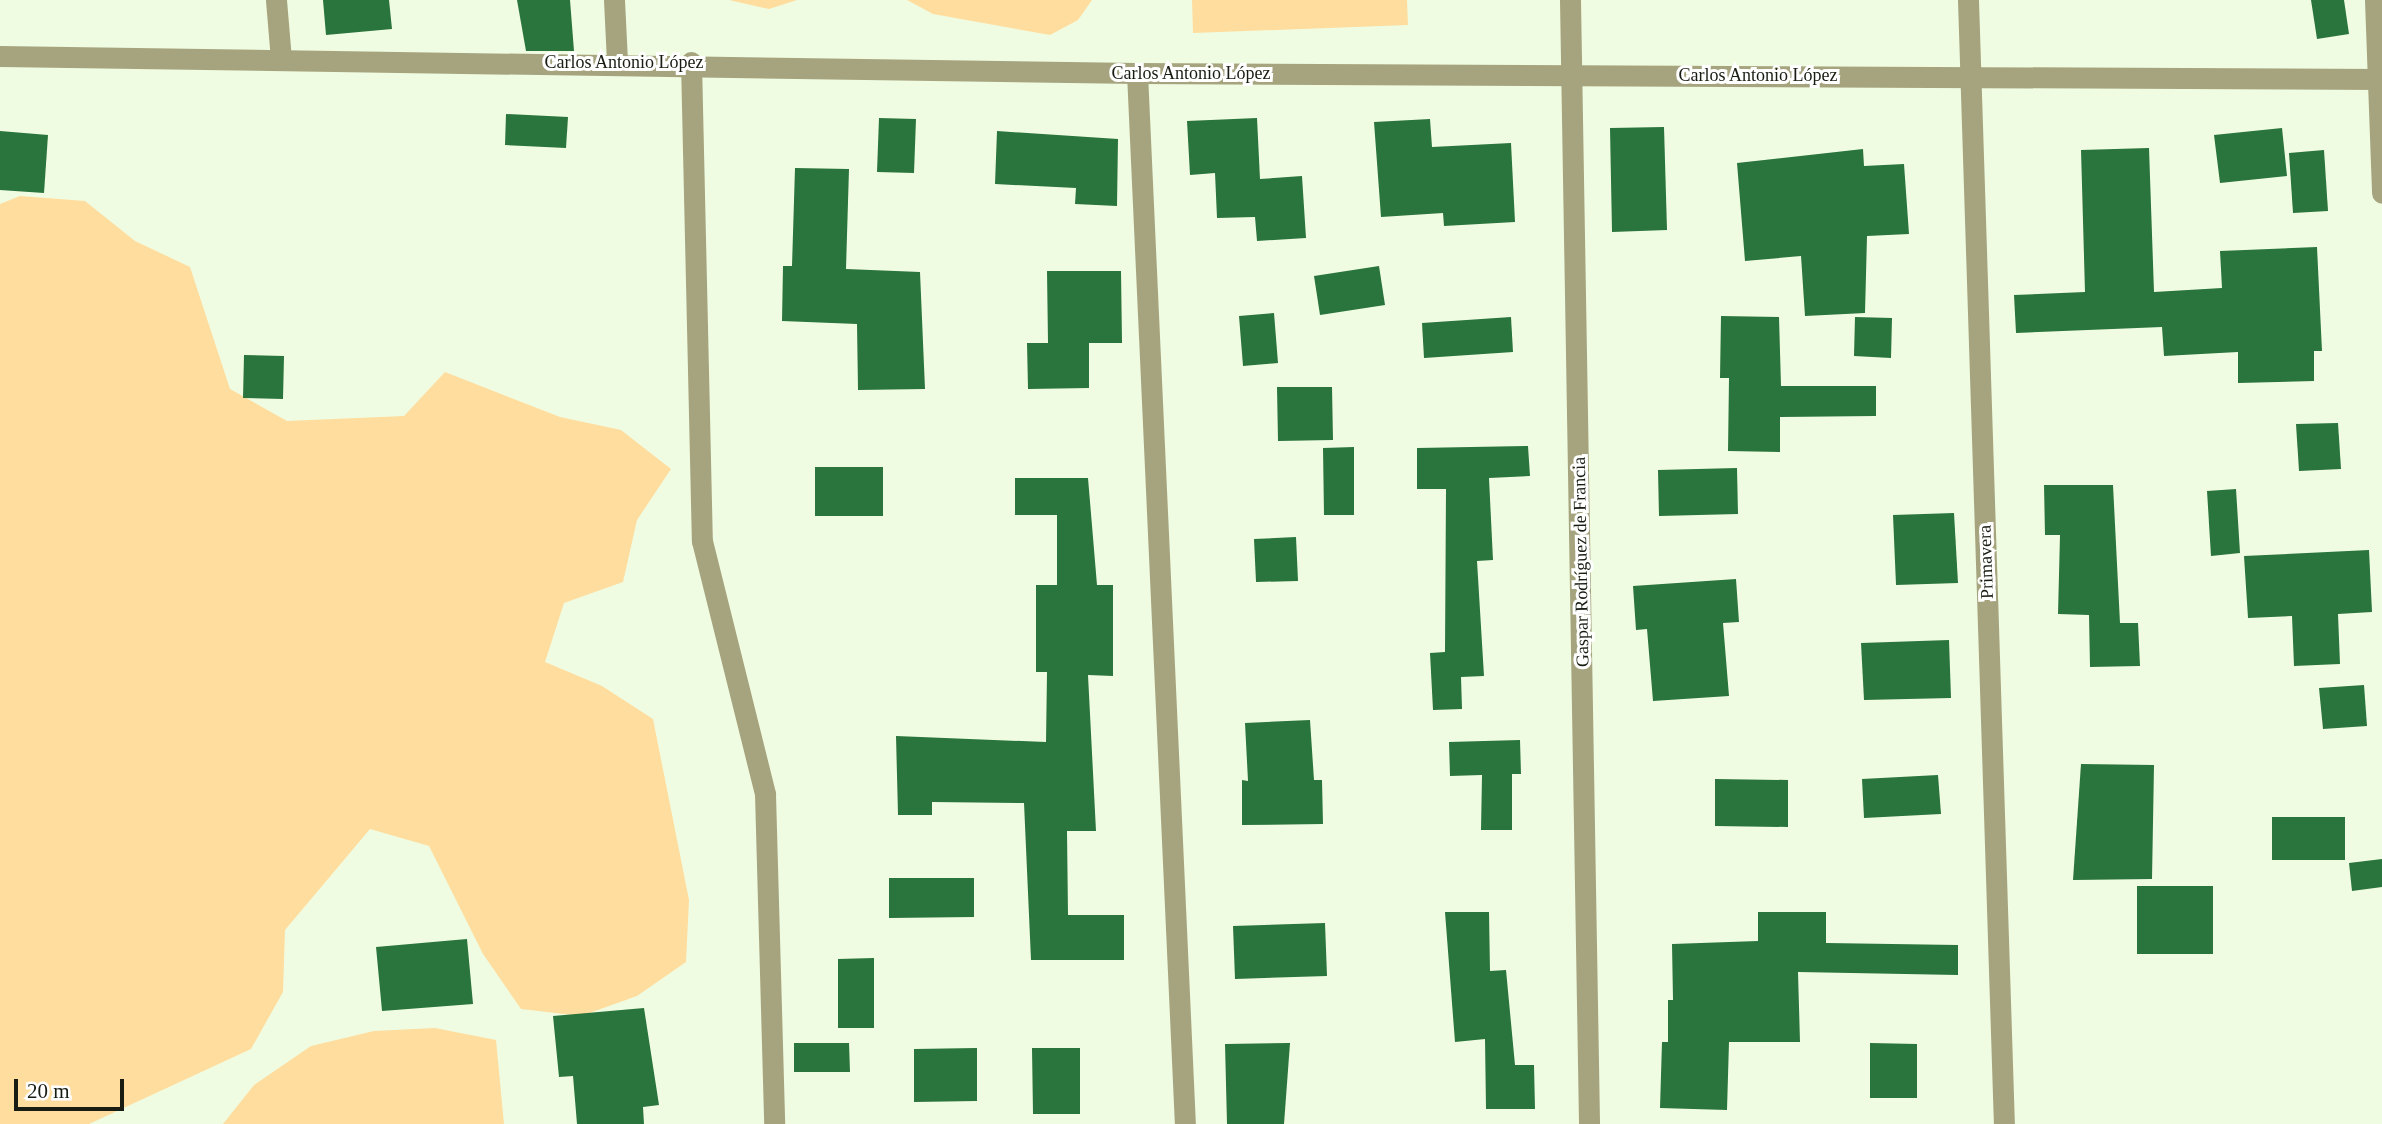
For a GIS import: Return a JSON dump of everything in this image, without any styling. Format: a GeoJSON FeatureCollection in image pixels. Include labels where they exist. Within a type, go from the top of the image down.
{"type":"FeatureCollection","features":[{"type":"Feature","properties":{"kind":"street"},"geometry":{"type":"LineString","coordinates":[[276,0],[281,59]]}},
{"type":"Feature","properties":{"kind":"street"},"geometry":{"type":"LineString","coordinates":[[614,0],[617,62]]}},
{"type":"Feature","properties":{"kind":"street","name":"Gaspar Rodríguez de Francia"},"geometry":{"type":"LineString","coordinates":[[1570,0],[1574,75],[1589,1124]]}},
{"type":"Feature","properties":{"kind":"street","name":"Primavera"},"geometry":{"type":"LineString","coordinates":[[1968,0],[2004,1124]]}},
{"type":"Feature","properties":{"kind":"street"},"geometry":{"type":"LineString","coordinates":[[2375,0],[2382,193]]}},
{"type":"Feature","properties":{"kind":"street","name":"Carlos Antonio López"},"geometry":{"type":"LineString","coordinates":[[0,56],[691,62],[1137,74],[1971,75],[2379,79]]}},
{"type":"Feature","properties":{"kind":"street"},"geometry":{"type":"LineString","coordinates":[[691,62],[702,541],[765,794],[774,1124]]}},
{"type":"Feature","properties":{"kind":"street"},"geometry":{"type":"LineString","coordinates":[[1137,74],[1185,1124]]}},
{"type":"Feature","properties":{"kind":"shaded area"},"geometry":{"type":"Polygon","coordinates":[[[729,0],[797,0],[769,9],[729,0]]]}},
{"type":"Feature","properties":{"kind":"shaded area"},"geometry":{"type":"Polygon","coordinates":[[[907,0],[1092,0],[1078,20],[1050,35],[933,14],[907,0]]]}},
{"type":"Feature","properties":{"kind":"shaded area"},"geometry":{"type":"Polygon","coordinates":[[[1192,0],[1407,0],[1408,25],[1193,33],[1192,0]]]}},
{"type":"Feature","properties":{"kind":"shaded area"},"geometry":{"type":"Polygon","coordinates":[[[20,196],[85,201],[135,241],[190,267],[230,389],[287,421],[404,416],[445,372],[560,417],[621,430],[671,469],[637,520],[623,582],[564,603],[545,662],[602,686],[653,719],[689,900],[686,962],[637,996],[581,1016],[521,1009],[483,954],[429,846],[370,829],[285,930],[283,992],[251,1049],[89,1124],[0,1124],[0,204],[20,196]]]}},
{"type":"Feature","properties":{"kind":"shaded area"},"geometry":{"type":"Polygon","coordinates":[[[435,1028],[496,1040],[504,1124],[223,1124],[254,1085],[311,1046],[374,1031],[435,1028]]]}},
{"type":"Feature","properties":{"kind":"building"},"geometry":{"type":"Polygon","coordinates":[[[323,0],[389,0],[392,29],[326,35],[323,0]]]}},
{"type":"Feature","properties":{"kind":"building"},"geometry":{"type":"Polygon","coordinates":[[[517,0],[570,0],[574,51],[526,51],[517,0]]]}},
{"type":"Feature","properties":{"kind":"building"},"geometry":{"type":"Polygon","coordinates":[[[2311,0],[2344,0],[2349,34],[2317,39],[2311,0]]]}},
{"type":"Feature","properties":{"kind":"building"},"geometry":{"type":"Polygon","coordinates":[[[506,114],[568,117],[566,148],[505,145],[506,114]]]}},
{"type":"Feature","properties":{"kind":"building"},"geometry":{"type":"Polygon","coordinates":[[[879,118],[916,119],[914,173],[877,172],[879,118]]]}},
{"type":"Feature","properties":{"kind":"building"},"geometry":{"type":"Polygon","coordinates":[[[1257,118],[1260,179],[1302,176],[1306,238],[1257,241],[1255,217],[1217,218],[1215,173],[1190,175],[1187,121],[1257,118]]]}},
{"type":"Feature","properties":{"kind":"building"},"geometry":{"type":"Polygon","coordinates":[[[1430,119],[1432,147],[1511,143],[1515,222],[1444,226],[1443,213],[1381,217],[1374,122],[1430,119]]]}},
{"type":"Feature","properties":{"kind":"building"},"geometry":{"type":"Polygon","coordinates":[[[1664,127],[1667,230],[1612,232],[1610,128],[1664,127]]]}},
{"type":"Feature","properties":{"kind":"building"},"geometry":{"type":"Polygon","coordinates":[[[2282,128],[2287,176],[2220,183],[2214,135],[2282,128]]]}},
{"type":"Feature","properties":{"kind":"building"},"geometry":{"type":"Polygon","coordinates":[[[0,131],[48,135],[44,193],[0,190],[0,131]]]}},
{"type":"Feature","properties":{"kind":"building"},"geometry":{"type":"Polygon","coordinates":[[[997,131],[1118,139],[1117,206],[1075,204],[1076,188],[995,184],[997,131]]]}},
{"type":"Feature","properties":{"kind":"building"},"geometry":{"type":"Polygon","coordinates":[[[2149,148],[2154,292],[2222,288],[2220,251],[2317,247],[2322,351],[2314,351],[2314,381],[2238,383],[2238,352],[2164,356],[2162,327],[2016,333],[2014,295],[2085,292],[2081,150],[2149,148]]]}},
{"type":"Feature","properties":{"kind":"building"},"geometry":{"type":"Polygon","coordinates":[[[1863,149],[1864,166],[1904,164],[1909,234],[1867,236],[1865,313],[1805,316],[1801,256],[1745,261],[1737,163],[1863,149]]]}},
{"type":"Feature","properties":{"kind":"building"},"geometry":{"type":"Polygon","coordinates":[[[2324,150],[2328,211],[2293,213],[2289,153],[2324,150]]]}},
{"type":"Feature","properties":{"kind":"building"},"geometry":{"type":"Polygon","coordinates":[[[795,168],[849,169],[846,269],[920,272],[925,389],[858,390],[857,324],[782,321],[783,266],[792,266],[795,168]]]}},
{"type":"Feature","properties":{"kind":"building"},"geometry":{"type":"Polygon","coordinates":[[[1379,266],[1385,305],[1320,315],[1314,276],[1379,266]]]}},
{"type":"Feature","properties":{"kind":"building"},"geometry":{"type":"Polygon","coordinates":[[[1047,271],[1121,271],[1122,343],[1089,343],[1089,388],[1028,389],[1027,343],[1048,343],[1047,271]]]}},
{"type":"Feature","properties":{"kind":"building"},"geometry":{"type":"Polygon","coordinates":[[[1274,313],[1278,363],[1243,366],[1239,316],[1274,313]]]}},
{"type":"Feature","properties":{"kind":"building"},"geometry":{"type":"Polygon","coordinates":[[[1721,316],[1779,317],[1781,386],[1876,386],[1876,416],[1780,417],[1780,452],[1728,451],[1729,378],[1720,378],[1721,316]]]}},
{"type":"Feature","properties":{"kind":"building"},"geometry":{"type":"Polygon","coordinates":[[[1511,317],[1513,352],[1424,358],[1422,323],[1511,317]]]}},
{"type":"Feature","properties":{"kind":"building"},"geometry":{"type":"Polygon","coordinates":[[[1855,317],[1892,318],[1891,358],[1854,356],[1855,317]]]}},
{"type":"Feature","properties":{"kind":"building"},"geometry":{"type":"Polygon","coordinates":[[[244,355],[284,356],[283,399],[243,398],[244,355]]]}},
{"type":"Feature","properties":{"kind":"building"},"geometry":{"type":"Polygon","coordinates":[[[1277,387],[1332,387],[1333,440],[1278,441],[1277,387]]]}},
{"type":"Feature","properties":{"kind":"building"},"geometry":{"type":"Polygon","coordinates":[[[2338,423],[2341,469],[2299,471],[2296,424],[2338,423]]]}},
{"type":"Feature","properties":{"kind":"building"},"geometry":{"type":"Polygon","coordinates":[[[1528,446],[1530,476],[1489,478],[1493,560],[1477,561],[1484,676],[1461,677],[1462,709],[1433,710],[1430,653],[1445,652],[1446,489],[1417,489],[1417,448],[1528,446]]]}},
{"type":"Feature","properties":{"kind":"building"},"geometry":{"type":"Polygon","coordinates":[[[1354,447],[1354,515],[1324,515],[1323,448],[1354,447]]]}},
{"type":"Feature","properties":{"kind":"building"},"geometry":{"type":"Polygon","coordinates":[[[815,467],[883,467],[883,516],[815,516],[815,467]]]}},
{"type":"Feature","properties":{"kind":"building"},"geometry":{"type":"Polygon","coordinates":[[[1737,468],[1738,514],[1659,516],[1658,470],[1737,468]]]}},
{"type":"Feature","properties":{"kind":"building"},"geometry":{"type":"Polygon","coordinates":[[[1015,478],[1088,478],[1097,585],[1113,585],[1113,676],[1088,675],[1096,831],[1067,831],[1068,915],[1124,915],[1124,960],[1031,960],[1024,803],[932,802],[932,815],[898,815],[896,736],[1046,742],[1047,672],[1036,672],[1036,585],[1057,585],[1057,515],[1015,515],[1015,478]]]}},
{"type":"Feature","properties":{"kind":"building"},"geometry":{"type":"Polygon","coordinates":[[[2044,485],[2113,485],[2120,623],[2138,623],[2140,666],[2090,667],[2089,615],[2058,614],[2060,535],[2045,535],[2044,485]]]}},
{"type":"Feature","properties":{"kind":"building"},"geometry":{"type":"Polygon","coordinates":[[[2236,489],[2240,553],[2211,556],[2207,491],[2236,489]]]}},
{"type":"Feature","properties":{"kind":"building"},"geometry":{"type":"Polygon","coordinates":[[[1954,513],[1958,583],[1896,585],[1893,515],[1954,513]]]}},
{"type":"Feature","properties":{"kind":"building"},"geometry":{"type":"Polygon","coordinates":[[[1296,537],[1298,581],[1256,582],[1254,539],[1296,537]]]}},
{"type":"Feature","properties":{"kind":"building"},"geometry":{"type":"Polygon","coordinates":[[[2369,550],[2372,612],[2338,614],[2340,664],[2294,666],[2292,616],[2248,618],[2244,556],[2369,550]]]}},
{"type":"Feature","properties":{"kind":"building"},"geometry":{"type":"Polygon","coordinates":[[[1736,579],[1739,622],[1723,623],[1729,696],[1653,701],[1647,629],[1636,630],[1633,586],[1736,579]]]}},
{"type":"Feature","properties":{"kind":"building"},"geometry":{"type":"Polygon","coordinates":[[[1949,640],[1951,698],[1864,700],[1861,643],[1949,640]]]}},
{"type":"Feature","properties":{"kind":"building"},"geometry":{"type":"Polygon","coordinates":[[[2364,685],[2367,726],[2323,729],[2319,688],[2364,685]]]}},
{"type":"Feature","properties":{"kind":"building"},"geometry":{"type":"Polygon","coordinates":[[[1310,720],[1314,780],[1322,780],[1323,824],[1242,825],[1242,780],[1248,781],[1245,723],[1310,720]]]}},
{"type":"Feature","properties":{"kind":"building"},"geometry":{"type":"Polygon","coordinates":[[[1520,740],[1521,774],[1512,774],[1512,830],[1481,830],[1482,775],[1450,776],[1449,742],[1520,740]]]}},
{"type":"Feature","properties":{"kind":"building"},"geometry":{"type":"Polygon","coordinates":[[[2081,764],[2154,765],[2152,879],[2073,880],[2081,764]]]}},
{"type":"Feature","properties":{"kind":"building"},"geometry":{"type":"Polygon","coordinates":[[[1938,775],[1941,814],[1864,818],[1862,779],[1938,775]]]}},
{"type":"Feature","properties":{"kind":"building"},"geometry":{"type":"Polygon","coordinates":[[[1715,779],[1788,780],[1788,827],[1715,826],[1715,779]]]}},
{"type":"Feature","properties":{"kind":"building"},"geometry":{"type":"Polygon","coordinates":[[[2272,817],[2345,817],[2345,860],[2272,860],[2272,817]]]}},
{"type":"Feature","properties":{"kind":"building"},"geometry":{"type":"Polygon","coordinates":[[[2382,859],[2382,887],[2352,891],[2349,863],[2382,859]]]}},
{"type":"Feature","properties":{"kind":"building"},"geometry":{"type":"Polygon","coordinates":[[[889,878],[974,878],[974,917],[889,918],[889,878]]]}},
{"type":"Feature","properties":{"kind":"building"},"geometry":{"type":"Polygon","coordinates":[[[2137,886],[2213,886],[2213,954],[2137,954],[2137,886]]]}},
{"type":"Feature","properties":{"kind":"building"},"geometry":{"type":"Polygon","coordinates":[[[1445,912],[1489,912],[1490,971],[1506,970],[1515,1065],[1534,1065],[1535,1109],[1486,1109],[1485,1039],[1455,1042],[1445,912]]]}},
{"type":"Feature","properties":{"kind":"building"},"geometry":{"type":"Polygon","coordinates":[[[1758,912],[1826,912],[1826,943],[1958,945],[1958,975],[1798,972],[1800,1042],[1729,1042],[1727,1110],[1660,1108],[1662,1042],[1668,1042],[1668,1000],[1673,1000],[1672,944],[1758,941],[1758,912]]]}},
{"type":"Feature","properties":{"kind":"building"},"geometry":{"type":"Polygon","coordinates":[[[1325,923],[1327,976],[1235,979],[1233,926],[1325,923]]]}},
{"type":"Feature","properties":{"kind":"building"},"geometry":{"type":"Polygon","coordinates":[[[467,939],[473,1004],[382,1011],[376,947],[467,939]]]}},
{"type":"Feature","properties":{"kind":"building"},"geometry":{"type":"Polygon","coordinates":[[[874,958],[874,1028],[838,1028],[838,959],[874,958]]]}},
{"type":"Feature","properties":{"kind":"building"},"geometry":{"type":"Polygon","coordinates":[[[644,1008],[659,1105],[643,1107],[644,1124],[577,1124],[573,1076],[559,1077],[553,1016],[644,1008]]]}},
{"type":"Feature","properties":{"kind":"building"},"geometry":{"type":"Polygon","coordinates":[[[794,1043],[849,1043],[850,1072],[794,1072],[794,1043]]]}},
{"type":"Feature","properties":{"kind":"building"},"geometry":{"type":"Polygon","coordinates":[[[1290,1043],[1284,1124],[1227,1124],[1225,1044],[1290,1043]]]}},
{"type":"Feature","properties":{"kind":"building"},"geometry":{"type":"Polygon","coordinates":[[[1870,1043],[1917,1044],[1917,1098],[1870,1098],[1870,1043]]]}},
{"type":"Feature","properties":{"kind":"building"},"geometry":{"type":"Polygon","coordinates":[[[977,1048],[977,1101],[914,1102],[914,1049],[977,1048]]]}},
{"type":"Feature","properties":{"kind":"building"},"geometry":{"type":"Polygon","coordinates":[[[1032,1048],[1080,1048],[1080,1114],[1033,1114],[1032,1048]]]}}]}
